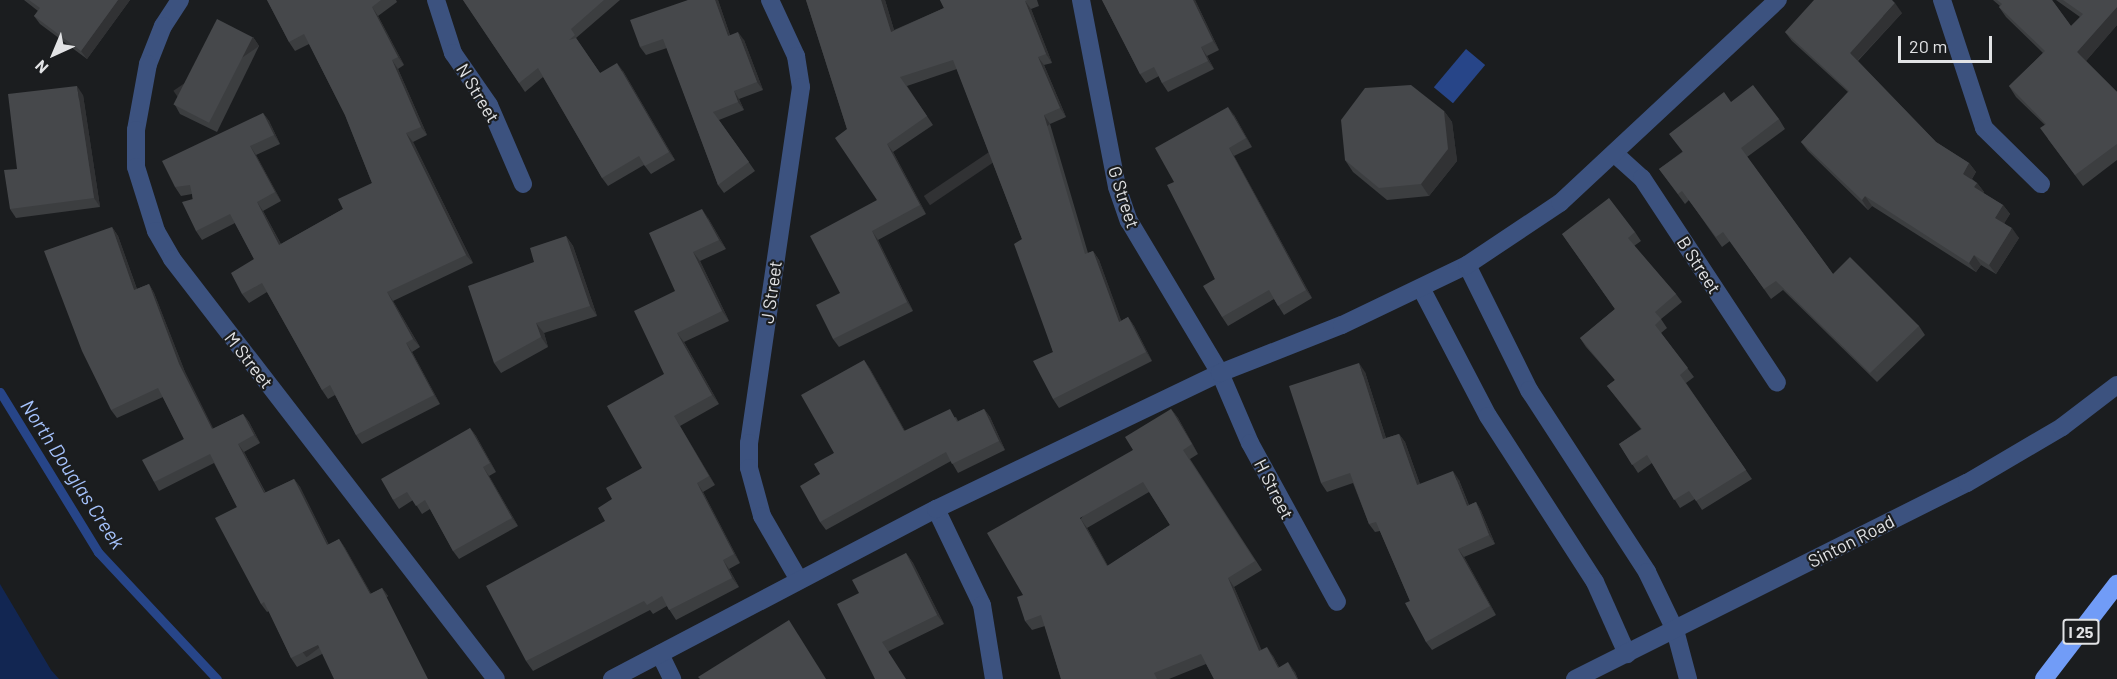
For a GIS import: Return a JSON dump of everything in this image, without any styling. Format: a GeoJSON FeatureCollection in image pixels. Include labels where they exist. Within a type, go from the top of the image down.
{"type":"FeatureCollection","features":[{"type":"Feature","properties":{"kind":"highway","name":"I 25"},"geometry":{"type":"LineString","coordinates":[[2044,679],[2117,584]]}},
{"type":"Feature","properties":{"kind":"street","name":"M Street"},"geometry":{"type":"LineString","coordinates":[[180,0],[163,26],[148,64],[135,130],[136,167],[156,231],[189,281],[496,679]]}},
{"type":"Feature","properties":{"kind":"street","name":"N Street"},"geometry":{"type":"LineString","coordinates":[[436,0],[453,53],[489,105],[523,184]]}},
{"type":"Feature","properties":{"kind":"street","name":"J Street"},"geometry":{"type":"LineString","coordinates":[[770,0],[796,56],[801,87],[749,443],[749,468],[762,516],[799,580]]}},
{"type":"Feature","properties":{"kind":"street","name":"G Street"},"geometry":{"type":"LineString","coordinates":[[1081,0],[1117,188],[1129,220],[1220,373]]}},
{"type":"Feature","properties":{"kind":"street"},"geometry":{"type":"LineString","coordinates":[[612,679],[936,508],[1220,373],[1342,325],[1467,265],[1560,203],[1615,154],[1647,119],[1778,0]]}},
{"type":"Feature","properties":{"kind":"street"},"geometry":{"type":"LineString","coordinates":[[1942,0],[1984,128],[2041,184]]}},
{"type":"Feature","properties":{"kind":"street","name":"B Street"},"geometry":{"type":"LineString","coordinates":[[1615,154],[1642,178],[1777,383]]}},
{"type":"Feature","properties":{"kind":"street"},"geometry":{"type":"LineString","coordinates":[[1467,265],[1529,390],[1629,542],[1675,630],[1688,679]]}},
{"type":"Feature","properties":{"kind":"street"},"geometry":{"type":"LineString","coordinates":[[1421,288],[1488,416],[1595,582],[1627,654]]}},
{"type":"Feature","properties":{"kind":"street","name":"H Street"},"geometry":{"type":"LineString","coordinates":[[1220,373],[1250,443],[1337,602]]}},
{"type":"Feature","properties":{"kind":"street","name":"Sinton Road"},"geometry":{"type":"LineString","coordinates":[[1575,679],[2012,457],[2062,427],[2117,385]]}},
{"type":"Feature","properties":{"kind":"street"},"geometry":{"type":"LineString","coordinates":[[936,508],[982,604],[994,679]]}},
{"type":"Feature","properties":{"kind":"street"},"geometry":{"type":"LineString","coordinates":[[660,654],[672,679]]}},
{"type":"Feature","properties":{"kind":"shaded area"},"geometry":{"type":"Polygon","coordinates":[[[1466,49],[1485,65],[1453,103],[1434,87],[1466,49]]]}},
{"type":"Feature","properties":{"kind":"shaded area"},"geometry":{"type":"Polygon","coordinates":[[[0,584],[51,670],[59,679],[0,679],[0,584]]]}},
{"type":"Feature","properties":{"kind":"building"},"geometry":{"type":"Polygon","coordinates":[[[29,0],[118,0],[81,51],[34,16],[40,8],[29,0]]]}},
{"type":"Feature","properties":{"kind":"building"},"geometry":{"type":"Polygon","coordinates":[[[267,0],[381,0],[372,7],[398,57],[392,60],[421,127],[406,133],[466,255],[387,292],[413,339],[406,343],[434,395],[356,435],[330,385],[322,390],[262,283],[242,294],[231,273],[254,259],[230,214],[196,231],[182,202],[193,199],[190,185],[175,187],[162,161],[263,113],[274,135],[250,146],[275,192],[257,202],[279,245],[343,209],[338,199],[372,183],[345,115],[304,34],[289,42],[267,0]]]}},
{"type":"Feature","properties":{"kind":"building"},"geometry":{"type":"Polygon","coordinates":[[[463,0],[604,0],[571,29],[575,35],[569,40],[576,38],[600,73],[617,63],[669,152],[645,166],[639,156],[602,178],[538,68],[519,83],[463,0]]]}},
{"type":"Feature","properties":{"kind":"building"},"geometry":{"type":"Polygon","coordinates":[[[688,0],[715,0],[728,36],[738,32],[757,82],[734,91],[738,102],[713,112],[749,162],[718,185],[663,39],[640,47],[630,20],[688,0]]]}},
{"type":"Feature","properties":{"kind":"building"},"geometry":{"type":"Polygon","coordinates":[[[806,0],[881,0],[891,32],[944,8],[940,0],[1027,0],[1025,1],[1046,54],[1038,57],[1060,108],[1044,115],[1085,254],[1093,251],[1119,322],[1128,317],[1146,352],[1053,399],[1033,361],[1053,352],[1014,244],[1022,239],[953,60],[900,77],[927,116],[887,144],[920,205],[872,231],[907,302],[833,339],[816,305],[840,293],[810,236],[877,200],[835,138],[847,129],[806,0]]]}},
{"type":"Feature","properties":{"kind":"building"},"geometry":{"type":"Polygon","coordinates":[[[1102,0],[1193,0],[1213,41],[1201,47],[1208,61],[1162,83],[1154,67],[1140,74],[1102,0]]]}},
{"type":"Feature","properties":{"kind":"building"},"geometry":{"type":"Polygon","coordinates":[[[1814,0],[1892,0],[1895,3],[1850,53],[1936,142],[1969,163],[1963,174],[1977,183],[1974,187],[2003,205],[1995,218],[2012,228],[1989,265],[1974,255],[1969,263],[1865,196],[1862,200],[1801,142],[1849,91],[1785,32],[1814,0]]]}},
{"type":"Feature","properties":{"kind":"building"},"geometry":{"type":"Polygon","coordinates":[[[1997,0],[2052,0],[2071,26],[2083,14],[2063,0],[2117,0],[2117,7],[2077,52],[2117,92],[2117,144],[2075,175],[2040,128],[2046,124],[2009,86],[2045,51],[1999,7],[2002,4],[1997,0]]]}},
{"type":"Feature","properties":{"kind":"building"},"geometry":{"type":"Polygon","coordinates":[[[217,19],[253,37],[209,123],[173,105],[217,19]]]}},
{"type":"Feature","properties":{"kind":"building"},"geometry":{"type":"Polygon","coordinates":[[[1411,85],[1444,111],[1448,149],[1421,184],[1379,188],[1345,160],[1341,120],[1365,88],[1411,85]]]}},
{"type":"Feature","properties":{"kind":"building"},"geometry":{"type":"Polygon","coordinates":[[[1753,85],[1779,119],[1741,148],[1833,274],[1850,257],[1919,326],[1870,373],[1776,281],[1764,289],[1723,232],[1716,237],[1682,191],[1678,194],[1659,169],[1683,152],[1669,134],[1724,92],[1731,102],[1753,85]]]}},
{"type":"Feature","properties":{"kind":"building"},"geometry":{"type":"Polygon","coordinates":[[[77,86],[94,198],[10,209],[4,170],[17,169],[8,94],[77,86]]]}},
{"type":"Feature","properties":{"kind":"building"},"geometry":{"type":"Polygon","coordinates":[[[1228,107],[1246,138],[1229,148],[1306,290],[1278,306],[1269,290],[1222,317],[1203,286],[1215,279],[1167,185],[1174,182],[1155,148],[1228,107]]]}},
{"type":"Feature","properties":{"kind":"building"},"geometry":{"type":"Polygon","coordinates":[[[1609,198],[1635,232],[1628,238],[1676,294],[1655,312],[1661,319],[1655,325],[1688,368],[1680,375],[1746,470],[1696,501],[1689,491],[1674,500],[1647,455],[1632,465],[1619,444],[1642,429],[1607,386],[1615,380],[1580,338],[1615,309],[1562,234],[1609,198]]]}},
{"type":"Feature","properties":{"kind":"building"},"geometry":{"type":"Polygon","coordinates":[[[702,209],[719,240],[693,252],[722,311],[677,333],[712,395],[674,416],[709,476],[697,483],[734,554],[723,560],[732,578],[669,610],[662,596],[647,605],[644,601],[526,661],[486,586],[605,521],[598,508],[612,499],[606,488],[642,468],[607,406],[664,374],[634,311],[675,291],[649,233],[702,209]]]}},
{"type":"Feature","properties":{"kind":"building"},"geometry":{"type":"Polygon","coordinates":[[[112,227],[134,290],[149,284],[179,364],[212,429],[243,414],[254,435],[238,444],[264,493],[294,479],[327,545],[339,539],[370,594],[382,588],[428,679],[334,679],[318,645],[291,658],[264,602],[261,604],[215,518],[237,507],[210,454],[154,482],[142,460],[184,439],[158,388],[111,410],[82,351],[44,251],[112,227]]]}},
{"type":"Feature","properties":{"kind":"building"},"geometry":{"type":"Polygon","coordinates":[[[566,236],[590,306],[536,323],[541,337],[494,363],[468,286],[534,262],[530,248],[566,236]]]}},
{"type":"Feature","properties":{"kind":"building"},"geometry":{"type":"Polygon","coordinates":[[[864,360],[904,431],[950,409],[957,422],[984,409],[999,441],[952,464],[946,452],[820,522],[800,486],[820,474],[814,464],[834,453],[801,395],[864,360]]]}},
{"type":"Feature","properties":{"kind":"building"},"geometry":{"type":"Polygon","coordinates":[[[1359,363],[1383,439],[1399,434],[1417,485],[1453,471],[1467,506],[1476,502],[1489,535],[1458,549],[1490,606],[1426,642],[1405,603],[1410,601],[1376,522],[1369,524],[1350,473],[1321,483],[1289,386],[1359,363]]]}},
{"type":"Feature","properties":{"kind":"building"},"geometry":{"type":"Polygon","coordinates":[[[1171,409],[1192,444],[1183,450],[1255,561],[1228,578],[1259,651],[1267,647],[1278,668],[1288,662],[1297,679],[1214,679],[1201,654],[1154,673],[1157,679],[1061,679],[1041,615],[1025,621],[1017,597],[1023,595],[987,533],[1133,450],[1125,437],[1171,409]],[[1143,482],[1080,518],[1107,566],[1170,525],[1143,482]]]}},
{"type":"Feature","properties":{"kind":"building"},"geometry":{"type":"Polygon","coordinates":[[[470,428],[490,463],[483,467],[512,518],[453,551],[425,500],[416,506],[407,492],[393,500],[381,479],[470,428]]]}},
{"type":"Feature","properties":{"kind":"building"},"geometry":{"type":"Polygon","coordinates":[[[906,553],[937,615],[882,642],[906,679],[875,679],[837,604],[859,593],[852,580],[906,553]]]}},
{"type":"Feature","properties":{"kind":"building"},"geometry":{"type":"Polygon","coordinates":[[[789,620],[826,679],[700,679],[698,677],[789,620]]]}},
{"type":"Feature","properties":{"kind":"waterway","name":"North Douglas Creek"},"geometry":{"type":"LineString","coordinates":[[0,392],[98,552],[217,679]]}}]}
